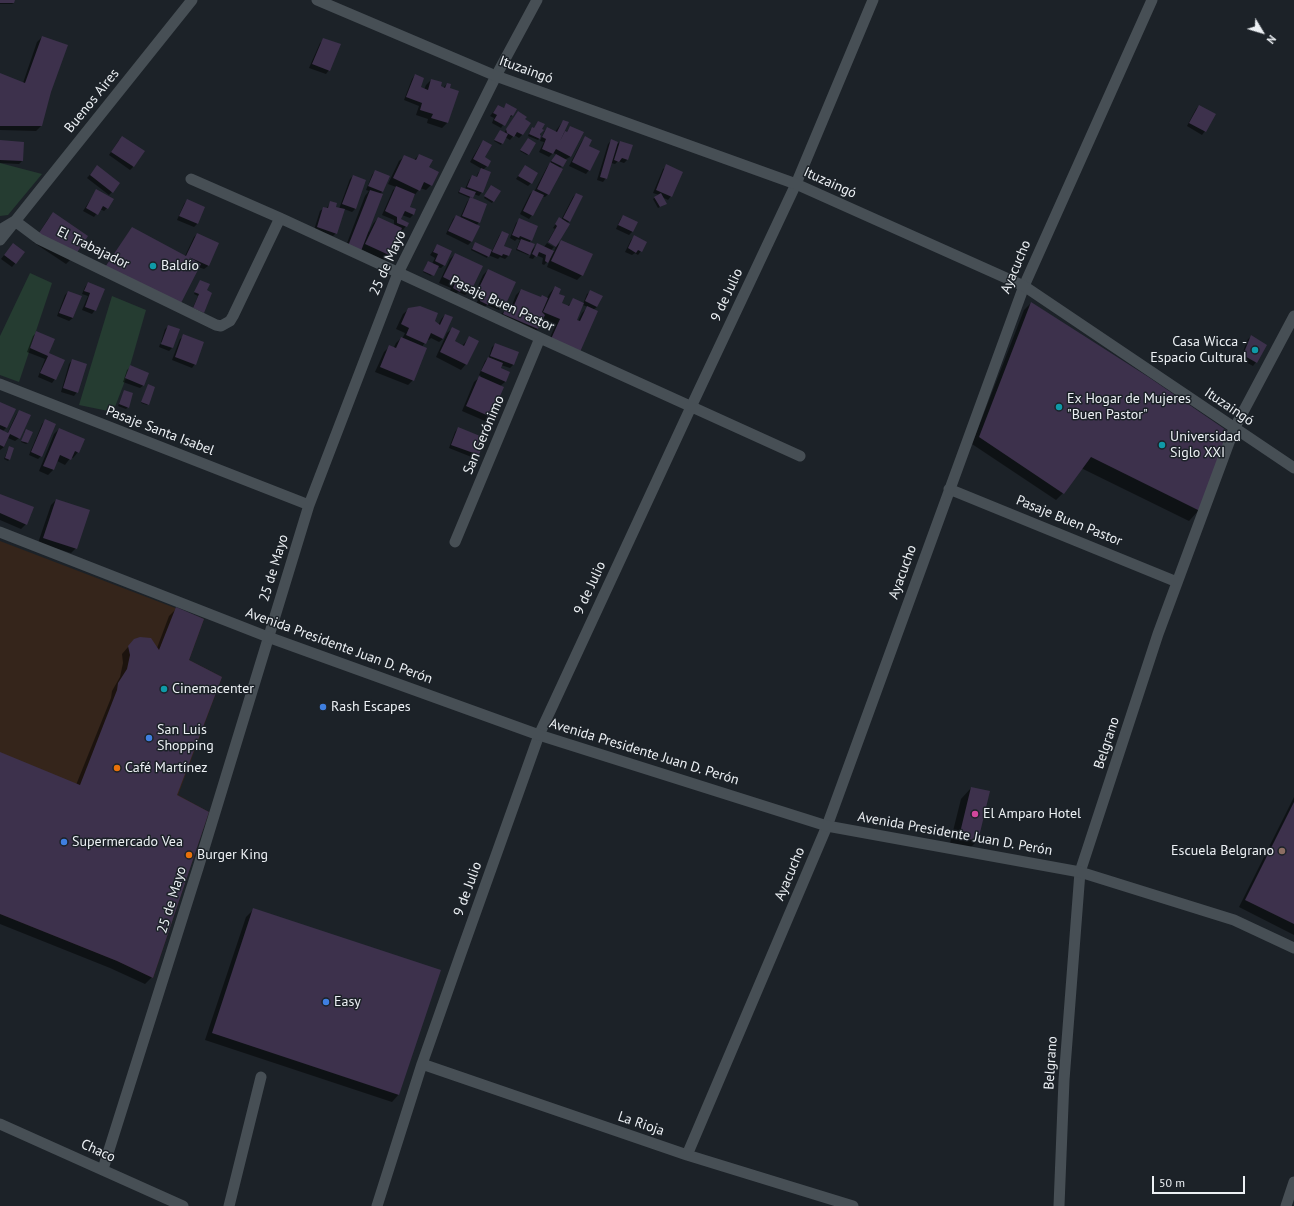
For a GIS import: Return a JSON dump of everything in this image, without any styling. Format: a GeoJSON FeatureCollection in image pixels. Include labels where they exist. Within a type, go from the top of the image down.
{"type":"FeatureCollection","features":[{"type":"Feature","properties":{"kind":"street","name":"Buenos Aires"},"geometry":{"type":"LineString","coordinates":[[0,240],[192,0]]}},
{"type":"Feature","properties":{"kind":"street","name":"Ituzaingó"},"geometry":{"type":"LineString","coordinates":[[317,0],[496,76],[796,184],[1024,286],[1294,468]]}},
{"type":"Feature","properties":{"kind":"street","name":"25 de Mayo"},"geometry":{"type":"LineString","coordinates":[[103,1169],[309,505],[398,273],[496,76],[537,0]]}},
{"type":"Feature","properties":{"kind":"street","name":"9 de Julio"},"geometry":{"type":"LineString","coordinates":[[377,1206],[422,1064],[539,735],[796,184],[873,0]]}},
{"type":"Feature","properties":{"kind":"street","name":"Ayacucho"},"geometry":{"type":"LineString","coordinates":[[687,1155],[826,826],[1024,286],[1152,0]]}},
{"type":"Feature","properties":{"kind":"street","name":"Pasaje Buen Pastor"},"geometry":{"type":"LineString","coordinates":[[191,179],[280,218],[800,456]]}},
{"type":"Feature","properties":{"kind":"street","name":"El Trabajador"},"geometry":{"type":"LineString","coordinates":[[15,221],[40,239],[216,325],[221,326],[230,321],[233,316],[280,218]]}},
{"type":"Feature","properties":{"kind":"street","name":"Buenos Aires"},"geometry":{"type":"LineString","coordinates":[[0,230],[15,221]]}},
{"type":"Feature","properties":{"kind":"street","name":"Belgrano"},"geometry":{"type":"LineString","coordinates":[[1059,1206],[1064,1080],[1080,872],[1158,634],[1234,429],[1294,316]]}},
{"type":"Feature","properties":{"kind":"street","name":"San Gerónimo"},"geometry":{"type":"LineString","coordinates":[[455,542],[540,338]]}},
{"type":"Feature","properties":{"kind":"street","name":"Pasaje Santa Isabel"},"geometry":{"type":"LineString","coordinates":[[0,384],[309,505]]}},
{"type":"Feature","properties":{"kind":"street","name":"Pasaje Buen Pastor"},"geometry":{"type":"LineString","coordinates":[[949,489],[1177,582]]}},
{"type":"Feature","properties":{"kind":"street","name":"Avenida Presidente Juan D. Perón"},"geometry":{"type":"LineString","coordinates":[[0,532],[268,637],[539,735],[826,826],[1080,872],[1234,920],[1294,948]]}},
{"type":"Feature","properties":{"kind":"street","name":"La Rioja"},"geometry":{"type":"LineString","coordinates":[[422,1064],[687,1155],[853,1206]]}},
{"type":"Feature","properties":{"kind":"street"},"geometry":{"type":"LineString","coordinates":[[229,1206],[262,1076]]}},
{"type":"Feature","properties":{"kind":"street","name":"Chaco"},"geometry":{"type":"LineString","coordinates":[[0,1124],[183,1206]]}},
{"type":"Feature","properties":{"kind":"street"},"geometry":{"type":"LineString","coordinates":[[1286,1206],[1294,1182]]}},
{"type":"Feature","properties":{"kind":"shaded area"},"geometry":{"type":"Polygon","coordinates":[[[0,541],[204,619],[189,660],[222,677],[178,795],[209,812],[153,978],[117,961],[0,914],[0,541]]]}},
{"type":"Feature","properties":{"kind":"green space"},"geometry":{"type":"Polygon","coordinates":[[[0,163],[42,174],[8,215],[0,216],[0,163]]]}},
{"type":"Feature","properties":{"kind":"green space"},"geometry":{"type":"Polygon","coordinates":[[[30,273],[52,283],[19,382],[0,375],[0,336],[30,273]]]}},
{"type":"Feature","properties":{"kind":"green space","name":"Baldío"},"geometry":{"type":"Polygon","coordinates":[[[112,296],[146,310],[128,373],[113,412],[79,405],[112,296]]]}},
{"type":"Feature","properties":{"kind":"building"},"geometry":{"type":"Polygon","coordinates":[[[0,0],[15,0],[14,3],[0,3],[0,0]]]}},
{"type":"Feature","properties":{"kind":"building"},"geometry":{"type":"Polygon","coordinates":[[[42,36],[68,45],[51,92],[42,126],[0,126],[0,73],[25,83],[42,36]]]}},
{"type":"Feature","properties":{"kind":"building"},"geometry":{"type":"Polygon","coordinates":[[[323,38],[341,44],[330,71],[312,64],[323,38]]]}},
{"type":"Feature","properties":{"kind":"building"},"geometry":{"type":"Polygon","coordinates":[[[415,74],[424,78],[421,87],[428,90],[431,79],[442,82],[441,86],[445,88],[447,83],[451,84],[450,88],[459,91],[448,123],[431,118],[433,114],[420,110],[422,103],[406,97],[415,74]]]}},
{"type":"Feature","properties":{"kind":"building"},"geometry":{"type":"Polygon","coordinates":[[[506,103],[517,109],[513,116],[511,115],[505,126],[494,120],[497,115],[493,113],[498,105],[504,108],[506,103]]]}},
{"type":"Feature","properties":{"kind":"building"},"geometry":{"type":"Polygon","coordinates":[[[1199,105],[1216,114],[1206,132],[1189,123],[1199,105]]]}},
{"type":"Feature","properties":{"kind":"building"},"geometry":{"type":"Polygon","coordinates":[[[518,111],[527,117],[525,119],[531,123],[523,135],[517,132],[514,137],[507,133],[506,129],[518,111]]]}},
{"type":"Feature","properties":{"kind":"building"},"geometry":{"type":"Polygon","coordinates":[[[563,120],[569,122],[560,141],[565,131],[567,132],[570,126],[584,132],[571,157],[556,149],[553,154],[542,149],[546,139],[542,137],[547,127],[557,132],[563,120]]]}},
{"type":"Feature","properties":{"kind":"building"},"geometry":{"type":"Polygon","coordinates":[[[538,121],[545,124],[542,129],[544,130],[540,134],[540,139],[529,134],[532,127],[534,128],[538,121]]]}},
{"type":"Feature","properties":{"kind":"building"},"geometry":{"type":"Polygon","coordinates":[[[500,130],[508,134],[503,144],[494,140],[500,130]]]}},
{"type":"Feature","properties":{"kind":"building"},"geometry":{"type":"Polygon","coordinates":[[[122,136],[145,151],[134,167],[111,152],[122,136]]]}},
{"type":"Feature","properties":{"kind":"building"},"geometry":{"type":"Polygon","coordinates":[[[585,136],[592,140],[589,146],[600,151],[590,171],[572,162],[585,136]]]}},
{"type":"Feature","properties":{"kind":"building"},"geometry":{"type":"Polygon","coordinates":[[[528,138],[536,143],[529,155],[520,150],[528,138]]]}},
{"type":"Feature","properties":{"kind":"building"},"geometry":{"type":"Polygon","coordinates":[[[611,139],[618,142],[607,179],[600,177],[611,139]]]}},
{"type":"Feature","properties":{"kind":"building"},"geometry":{"type":"Polygon","coordinates":[[[0,140],[24,142],[23,161],[0,160],[0,140]]]}},
{"type":"Feature","properties":{"kind":"building"},"geometry":{"type":"Polygon","coordinates":[[[483,140],[492,145],[485,157],[491,161],[488,167],[473,159],[483,140]]]}},
{"type":"Feature","properties":{"kind":"building"},"geometry":{"type":"Polygon","coordinates":[[[620,141],[633,145],[628,160],[622,158],[619,162],[614,160],[620,141]]]}},
{"type":"Feature","properties":{"kind":"building"},"geometry":{"type":"Polygon","coordinates":[[[419,154],[433,160],[429,167],[439,172],[432,186],[424,182],[420,191],[393,178],[404,155],[416,160],[419,154]]]}},
{"type":"Feature","properties":{"kind":"building"},"geometry":{"type":"Polygon","coordinates":[[[556,154],[567,160],[563,167],[551,161],[556,154]]]}},
{"type":"Feature","properties":{"kind":"building"},"geometry":{"type":"Polygon","coordinates":[[[550,162],[563,169],[549,195],[537,189],[550,162]]]}},
{"type":"Feature","properties":{"kind":"building"},"geometry":{"type":"Polygon","coordinates":[[[666,164],[683,172],[672,197],[656,190],[666,164]]]}},
{"type":"Feature","properties":{"kind":"building"},"geometry":{"type":"Polygon","coordinates":[[[97,165],[120,183],[113,193],[90,175],[97,165]]]}},
{"type":"Feature","properties":{"kind":"building"},"geometry":{"type":"Polygon","coordinates":[[[525,165],[538,173],[532,184],[518,176],[525,165]]]}},
{"type":"Feature","properties":{"kind":"building"},"geometry":{"type":"Polygon","coordinates":[[[481,168],[491,172],[483,193],[467,187],[472,175],[477,177],[481,168]]]}},
{"type":"Feature","properties":{"kind":"building"},"geometry":{"type":"Polygon","coordinates":[[[375,170],[390,176],[383,192],[368,186],[375,170]]]}},
{"type":"Feature","properties":{"kind":"building"},"geometry":{"type":"Polygon","coordinates":[[[353,175],[366,180],[356,209],[342,204],[353,175]]]}},
{"type":"Feature","properties":{"kind":"building"},"geometry":{"type":"Polygon","coordinates":[[[491,185],[501,191],[494,202],[484,196],[491,185]]]}},
{"type":"Feature","properties":{"kind":"building"},"geometry":{"type":"Polygon","coordinates":[[[396,186],[415,194],[410,207],[416,209],[414,215],[405,211],[401,219],[409,223],[407,227],[397,223],[397,217],[385,211],[396,186]]]}},
{"type":"Feature","properties":{"kind":"building"},"geometry":{"type":"Polygon","coordinates":[[[461,187],[476,192],[473,198],[459,192],[461,187]]]}},
{"type":"Feature","properties":{"kind":"building"},"geometry":{"type":"Polygon","coordinates":[[[96,189],[114,199],[108,209],[103,206],[98,215],[86,208],[96,189]]]}},
{"type":"Feature","properties":{"kind":"building"},"geometry":{"type":"Polygon","coordinates":[[[370,190],[383,194],[361,251],[348,246],[370,190]]]}},
{"type":"Feature","properties":{"kind":"building"},"geometry":{"type":"Polygon","coordinates":[[[533,190],[544,195],[533,216],[523,211],[533,190]]]}},
{"type":"Feature","properties":{"kind":"building"},"geometry":{"type":"Polygon","coordinates":[[[576,193],[583,196],[570,222],[563,218],[576,193]]]}},
{"type":"Feature","properties":{"kind":"building"},"geometry":{"type":"Polygon","coordinates":[[[661,193],[667,204],[660,207],[654,197],[661,193]]]}},
{"type":"Feature","properties":{"kind":"building"},"geometry":{"type":"Polygon","coordinates":[[[470,197],[487,204],[480,223],[462,216],[470,197]]]}},
{"type":"Feature","properties":{"kind":"building"},"geometry":{"type":"Polygon","coordinates":[[[187,199],[205,207],[198,224],[179,216],[187,199]]]}},
{"type":"Feature","properties":{"kind":"building"},"geometry":{"type":"Polygon","coordinates":[[[330,201],[337,203],[336,207],[345,209],[337,234],[317,227],[323,207],[328,208],[330,201]]]}},
{"type":"Feature","properties":{"kind":"building"},"geometry":{"type":"Polygon","coordinates":[[[53,212],[88,236],[72,260],[37,236],[53,212]]]}},
{"type":"Feature","properties":{"kind":"building"},"geometry":{"type":"Polygon","coordinates":[[[456,215],[480,226],[472,242],[448,231],[456,215]]]}},
{"type":"Feature","properties":{"kind":"building"},"geometry":{"type":"Polygon","coordinates":[[[623,215],[638,222],[633,232],[618,225],[623,215]]]}},
{"type":"Feature","properties":{"kind":"building"},"geometry":{"type":"Polygon","coordinates":[[[378,217],[402,228],[389,255],[365,244],[378,217]]]}},
{"type":"Feature","properties":{"kind":"building"},"geometry":{"type":"Polygon","coordinates":[[[559,217],[570,224],[556,247],[548,242],[557,226],[555,224],[559,217]]]}},
{"type":"Feature","properties":{"kind":"building"},"geometry":{"type":"Polygon","coordinates":[[[519,218],[538,226],[532,241],[520,236],[519,238],[512,235],[519,218]]]}},
{"type":"Feature","properties":{"kind":"building","name":"Baldío"},"geometry":{"type":"Polygon","coordinates":[[[132,227],[186,256],[197,233],[219,243],[209,266],[189,257],[201,264],[181,303],[105,267],[132,227]]]}},
{"type":"Feature","properties":{"kind":"building"},"geometry":{"type":"Polygon","coordinates":[[[502,231],[509,234],[504,246],[512,249],[509,256],[503,254],[502,256],[492,252],[502,231]]]}},
{"type":"Feature","properties":{"kind":"building"},"geometry":{"type":"Polygon","coordinates":[[[634,235],[647,242],[642,252],[638,250],[636,253],[628,248],[634,235]]]}},
{"type":"Feature","properties":{"kind":"building"},"geometry":{"type":"Polygon","coordinates":[[[521,239],[535,244],[530,255],[517,249],[521,239]]]}},
{"type":"Feature","properties":{"kind":"building"},"geometry":{"type":"Polygon","coordinates":[[[561,240],[593,254],[583,276],[551,261],[561,240]]]}},
{"type":"Feature","properties":{"kind":"building"},"geometry":{"type":"Polygon","coordinates":[[[475,242],[492,250],[489,257],[472,249],[475,242]]]}},
{"type":"Feature","properties":{"kind":"building"},"geometry":{"type":"Polygon","coordinates":[[[13,243],[25,252],[16,264],[4,255],[13,243]]]}},
{"type":"Feature","properties":{"kind":"building"},"geometry":{"type":"Polygon","coordinates":[[[537,243],[554,251],[548,263],[545,261],[546,255],[539,252],[537,257],[532,254],[537,243]]]}},
{"type":"Feature","properties":{"kind":"building"},"geometry":{"type":"Polygon","coordinates":[[[437,244],[452,251],[445,266],[435,261],[438,254],[433,252],[437,244]]]}},
{"type":"Feature","properties":{"kind":"building"},"geometry":{"type":"Polygon","coordinates":[[[455,253],[483,266],[471,291],[463,287],[460,292],[453,288],[455,283],[443,277],[455,253]]]}},
{"type":"Feature","properties":{"kind":"building"},"geometry":{"type":"Polygon","coordinates":[[[428,261],[439,266],[434,276],[423,271],[428,261]]]}},
{"type":"Feature","properties":{"kind":"building"},"geometry":{"type":"Polygon","coordinates":[[[488,269],[516,282],[505,306],[491,299],[488,305],[480,301],[482,294],[477,292],[488,269]]]}},
{"type":"Feature","properties":{"kind":"building"},"geometry":{"type":"Polygon","coordinates":[[[200,280],[210,284],[207,290],[212,293],[204,313],[193,308],[199,294],[194,292],[200,280]]]}},
{"type":"Feature","properties":{"kind":"building"},"geometry":{"type":"Polygon","coordinates":[[[88,282],[105,289],[96,311],[85,307],[90,293],[84,291],[88,282]]]}},
{"type":"Feature","properties":{"kind":"building"},"geometry":{"type":"Polygon","coordinates":[[[555,286],[561,289],[559,294],[565,296],[562,303],[569,306],[573,298],[584,303],[577,320],[580,321],[587,306],[598,311],[580,352],[551,339],[560,319],[543,312],[555,286]]]}},
{"type":"Feature","properties":{"kind":"building"},"geometry":{"type":"Polygon","coordinates":[[[521,289],[541,297],[542,295],[548,298],[542,312],[545,315],[538,329],[503,314],[506,307],[512,310],[521,289]]]}},
{"type":"Feature","properties":{"kind":"building"},"geometry":{"type":"Polygon","coordinates":[[[590,290],[603,296],[597,307],[585,301],[590,290]]]}},
{"type":"Feature","properties":{"kind":"building"},"geometry":{"type":"Polygon","coordinates":[[[68,291],[82,296],[73,318],[59,313],[68,291]]]}},
{"type":"Feature","properties":{"kind":"building","name":"Ex Hogar de Mujeres \"Buen Pastor\""},"geometry":{"type":"Polygon","coordinates":[[[1031,302],[1150,378],[1229,432],[1200,511],[1091,457],[1064,494],[979,437],[1031,302]]]}},
{"type":"Feature","properties":{"kind":"building"},"geometry":{"type":"Polygon","coordinates":[[[420,306],[438,313],[435,321],[440,325],[445,314],[453,317],[443,339],[431,333],[426,344],[406,335],[409,328],[401,324],[408,308],[420,306]]]}},
{"type":"Feature","properties":{"kind":"building"},"geometry":{"type":"Polygon","coordinates":[[[168,325],[180,329],[173,348],[161,344],[168,325]]]}},
{"type":"Feature","properties":{"kind":"building"},"geometry":{"type":"Polygon","coordinates":[[[452,327],[460,331],[455,341],[464,346],[469,336],[479,341],[467,365],[440,352],[452,327]]]}},
{"type":"Feature","properties":{"kind":"building"},"geometry":{"type":"Polygon","coordinates":[[[36,331],[55,339],[49,353],[65,360],[56,380],[40,373],[48,356],[30,348],[36,331]]]}},
{"type":"Feature","properties":{"kind":"building"},"geometry":{"type":"Polygon","coordinates":[[[183,334],[204,342],[196,365],[175,357],[183,334]]]}},
{"type":"Feature","properties":{"kind":"building","name":"Casa Wicca - Espacio Cultural"},"geometry":{"type":"Polygon","coordinates":[[[1251,335],[1267,345],[1257,363],[1243,355],[1251,335]]]}},
{"type":"Feature","properties":{"kind":"building"},"geometry":{"type":"Polygon","coordinates":[[[401,337],[427,348],[414,381],[380,367],[389,345],[396,348],[401,337]]]}},
{"type":"Feature","properties":{"kind":"building"},"geometry":{"type":"Polygon","coordinates":[[[495,343],[519,352],[514,365],[490,356],[495,343]]]}},
{"type":"Feature","properties":{"kind":"building"},"geometry":{"type":"Polygon","coordinates":[[[488,357],[503,363],[501,368],[510,372],[506,382],[481,371],[488,357]]]}},
{"type":"Feature","properties":{"kind":"building"},"geometry":{"type":"Polygon","coordinates":[[[72,359],[87,364],[78,393],[63,388],[72,359]]]}},
{"type":"Feature","properties":{"kind":"building"},"geometry":{"type":"Polygon","coordinates":[[[130,365],[149,373],[144,386],[125,378],[130,365]]]}},
{"type":"Feature","properties":{"kind":"building"},"geometry":{"type":"Polygon","coordinates":[[[479,376],[504,387],[491,417],[466,406],[479,376]]]}},
{"type":"Feature","properties":{"kind":"building"},"geometry":{"type":"Polygon","coordinates":[[[148,384],[155,387],[149,405],[141,402],[148,384]]]}},
{"type":"Feature","properties":{"kind":"building"},"geometry":{"type":"Polygon","coordinates":[[[124,390],[133,393],[129,408],[119,404],[124,390]]]}},
{"type":"Feature","properties":{"kind":"building"},"geometry":{"type":"Polygon","coordinates":[[[0,402],[16,409],[7,428],[0,425],[0,402]]]}},
{"type":"Feature","properties":{"kind":"building"},"geometry":{"type":"Polygon","coordinates":[[[19,410],[31,415],[20,439],[10,434],[4,447],[0,445],[0,429],[8,433],[19,410]]]}},
{"type":"Feature","properties":{"kind":"building"},"geometry":{"type":"Polygon","coordinates":[[[45,419],[56,424],[42,457],[31,452],[45,419]]]}},
{"type":"Feature","properties":{"kind":"building"},"geometry":{"type":"Polygon","coordinates":[[[458,427],[485,438],[479,455],[451,445],[458,427]]]}},
{"type":"Feature","properties":{"kind":"building"},"geometry":{"type":"Polygon","coordinates":[[[59,428],[85,439],[79,453],[75,451],[71,460],[60,455],[54,470],[43,466],[59,428]]]}},
{"type":"Feature","properties":{"kind":"building"},"geometry":{"type":"Polygon","coordinates":[[[26,429],[33,432],[28,443],[21,441],[26,429]]]}},
{"type":"Feature","properties":{"kind":"building"},"geometry":{"type":"Polygon","coordinates":[[[9,446],[14,448],[10,460],[5,458],[9,446]]]}},
{"type":"Feature","properties":{"kind":"building"},"geometry":{"type":"Polygon","coordinates":[[[0,494],[34,507],[27,525],[0,513],[0,494]]]}},
{"type":"Feature","properties":{"kind":"building"},"geometry":{"type":"Polygon","coordinates":[[[56,499],[90,510],[77,549],[43,538],[56,499]]]}},
{"type":"Feature","properties":{"kind":"building"},"geometry":{"type":"Polygon","coordinates":[[[176,607],[204,619],[189,660],[222,677],[177,795],[209,812],[153,978],[117,961],[0,914],[0,752],[80,785],[117,690],[118,683],[127,669],[130,655],[128,646],[134,639],[140,637],[151,638],[159,650],[176,607]]]}},
{"type":"Feature","properties":{"kind":"building","name":"El Amparo Hotel"},"geometry":{"type":"Polygon","coordinates":[[[971,787],[990,791],[978,841],[959,837],[971,787]]]}},
{"type":"Feature","properties":{"kind":"building","name":"Escuela Belgrano"},"geometry":{"type":"Polygon","coordinates":[[[1294,802],[1294,924],[1245,900],[1294,802]]]}},
{"type":"Feature","properties":{"kind":"building","name":"Easy"},"geometry":{"type":"Polygon","coordinates":[[[253,908],[441,970],[399,1095],[212,1033],[253,908]]]}},
{"type":"Feature","properties":{"kind":"place","name":"Baldío"},"geometry":{"type":"Point","coordinates":[153,266]}},
{"type":"Feature","properties":{"kind":"place","name":"Casa Wicca - Espacio Cultural"},"geometry":{"type":"Point","coordinates":[1255,350]}},
{"type":"Feature","properties":{"kind":"place","name":"Ex Hogar de Mujeres \"Buen Pastor\""},"geometry":{"type":"Point","coordinates":[1059,407]}},
{"type":"Feature","properties":{"kind":"place","name":"Universidad Siglo XXI"},"geometry":{"type":"Point","coordinates":[1162,445]}},
{"type":"Feature","properties":{"kind":"place","name":"Cinemacenter"},"geometry":{"type":"Point","coordinates":[164,689]}},
{"type":"Feature","properties":{"kind":"place","name":"Rash Escapes"},"geometry":{"type":"Point","coordinates":[323,707]}},
{"type":"Feature","properties":{"kind":"place","name":"San Luis Shopping"},"geometry":{"type":"Point","coordinates":[149,738]}},
{"type":"Feature","properties":{"kind":"place","name":"Café Martínez"},"geometry":{"type":"Point","coordinates":[117,768]}},
{"type":"Feature","properties":{"kind":"place","name":"El Amparo Hotel"},"geometry":{"type":"Point","coordinates":[975,814]}},
{"type":"Feature","properties":{"kind":"place","name":"Supermercado Vea"},"geometry":{"type":"Point","coordinates":[64,842]}},
{"type":"Feature","properties":{"kind":"place","name":"Escuela Belgrano"},"geometry":{"type":"Point","coordinates":[1282,851]}},
{"type":"Feature","properties":{"kind":"place","name":"Burger King"},"geometry":{"type":"Point","coordinates":[189,855]}},
{"type":"Feature","properties":{"kind":"place","name":"Easy"},"geometry":{"type":"Point","coordinates":[326,1002]}}]}
